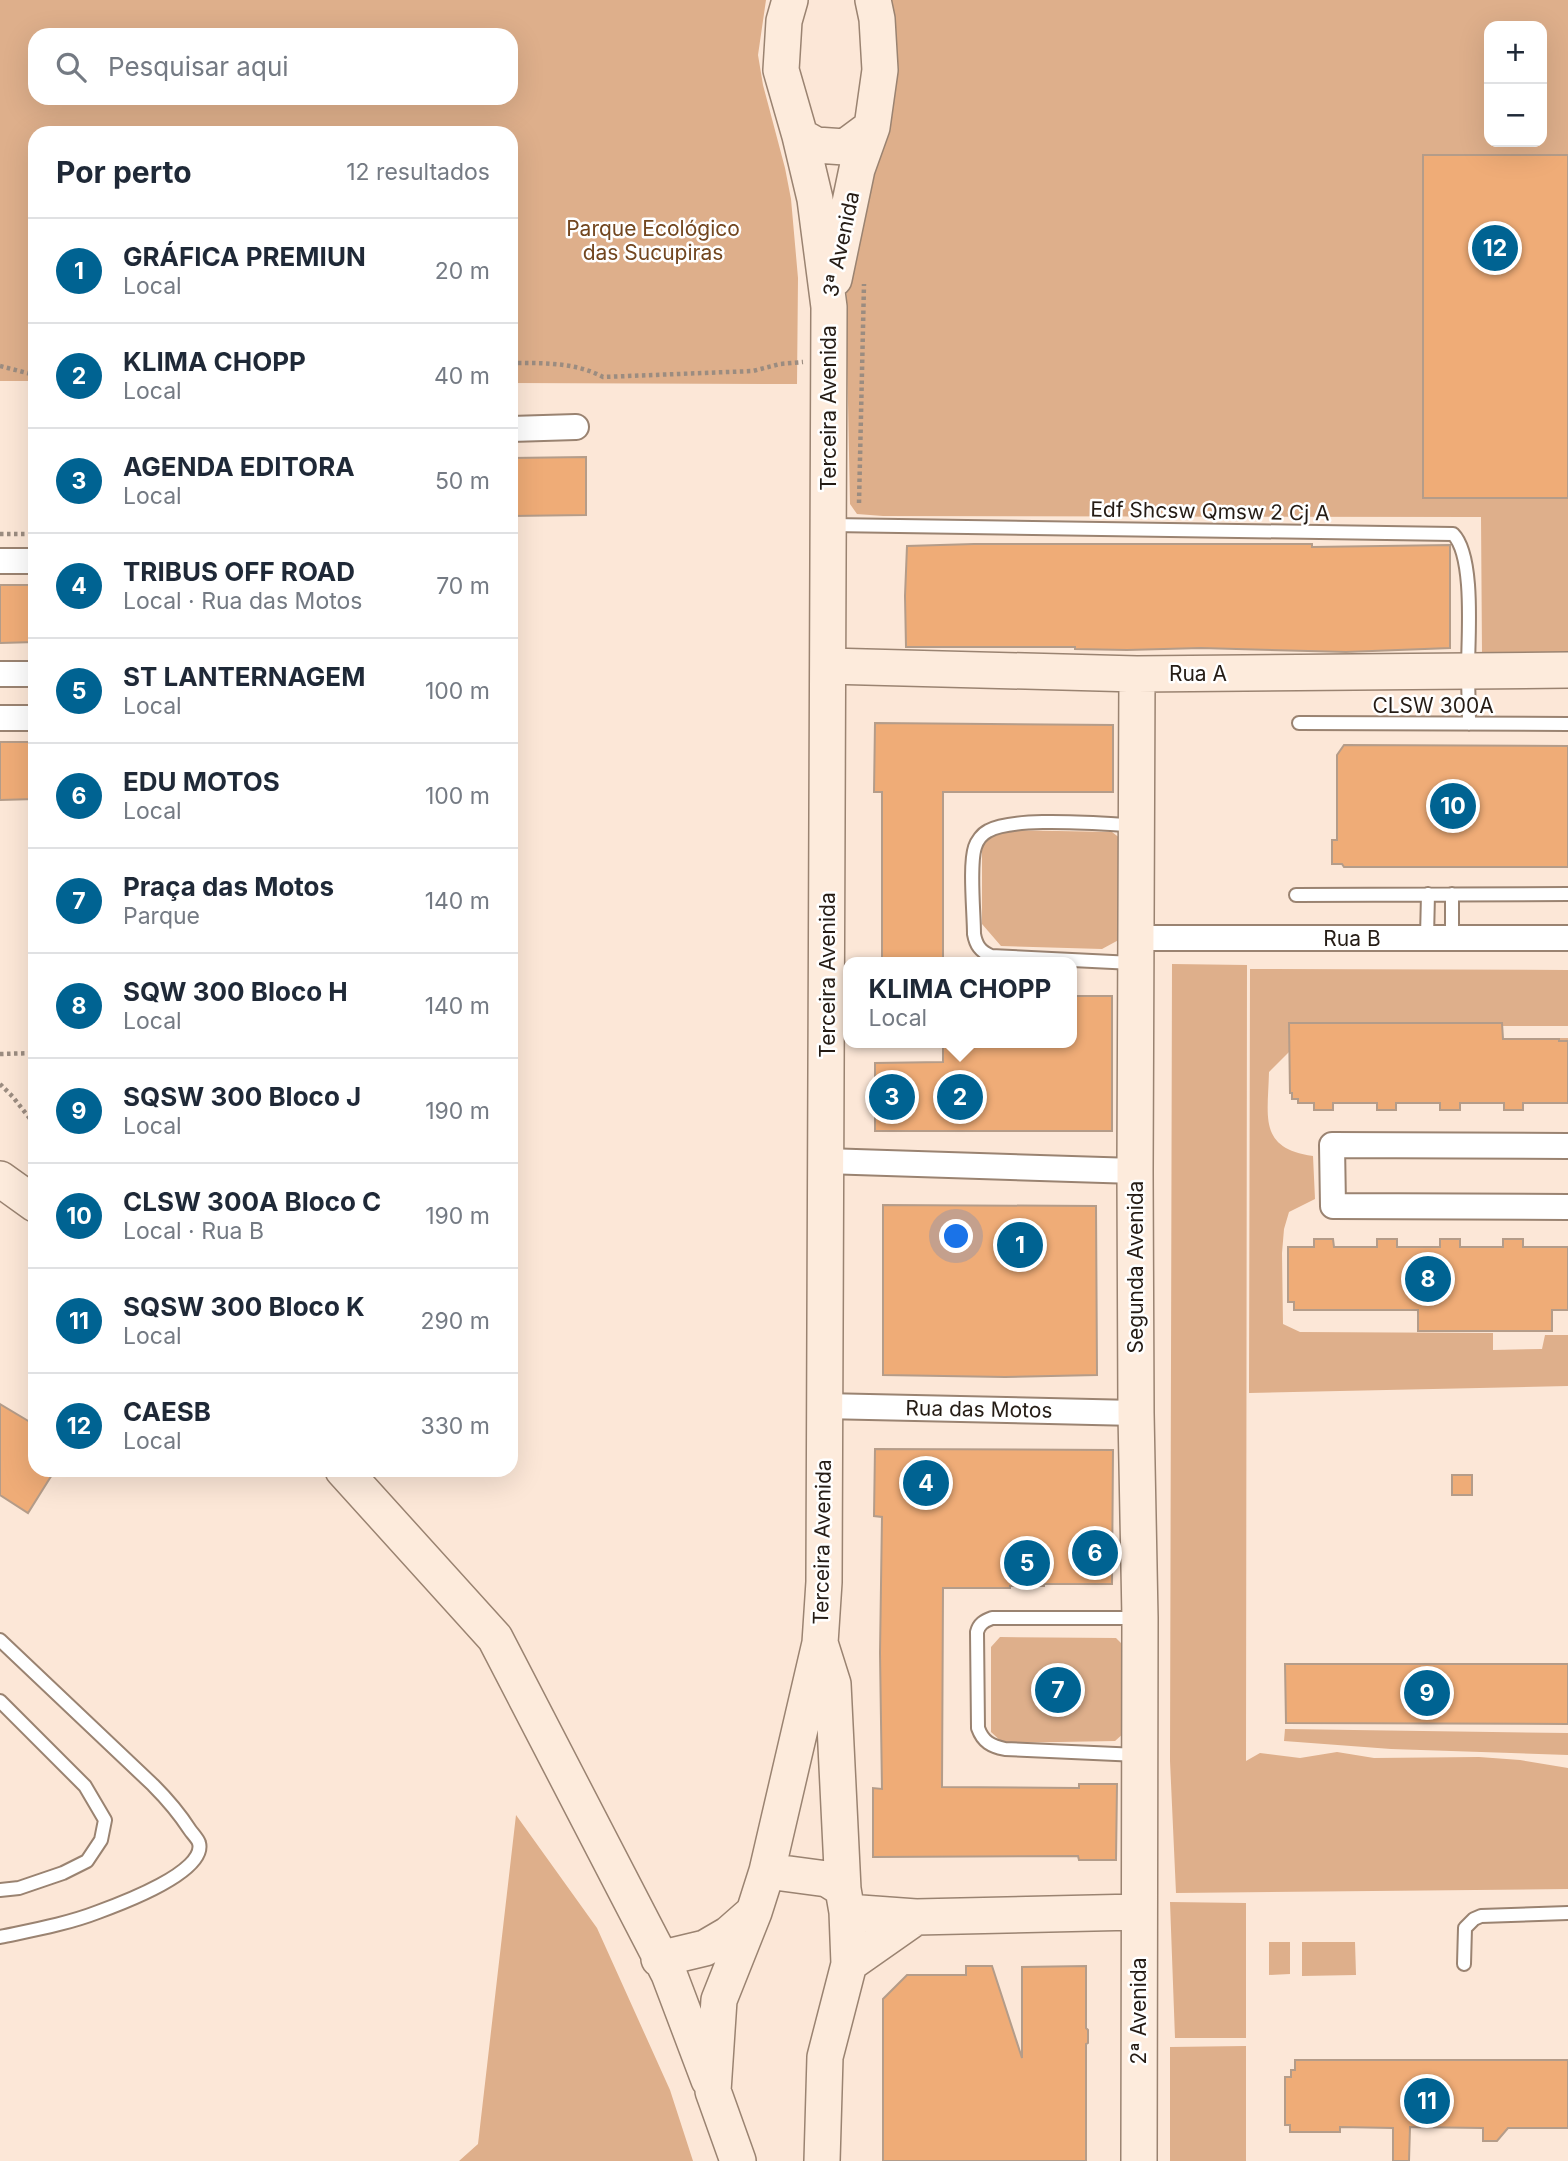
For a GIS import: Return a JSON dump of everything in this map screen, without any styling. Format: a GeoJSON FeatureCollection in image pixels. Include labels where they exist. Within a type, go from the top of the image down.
{"type":"FeatureCollection","features":[{"type":"Feature","properties":{"kind":"street","name":"3ª Avenida"},"geometry":{"type":"LineString","coordinates":[[790,0],[784,21],[781,70],[815,199],[829,307]]}},
{"type":"Feature","properties":{"kind":"street","name":"3ª Avenida"},"geometry":{"type":"LineString","coordinates":[[829,307],[857,169],[872,127],[880,70],[873,0]]}},
{"type":"Feature","properties":{"kind":"street"},"geometry":{"type":"LineString","coordinates":[[800,136],[816,145],[845,147],[872,127]]}},
{"type":"Feature","properties":{"kind":"street","name":"Terceira Avenida"},"geometry":{"type":"LineString","coordinates":[[738,2161],[713,2091],[719,2000],[754,1912],[767,1871],[820,1643],[824,1582],[828,666],[843,526],[828,360],[829,307]]}},
{"type":"Feature","properties":{"kind":"street"},"geometry":{"type":"LineString","coordinates":[[518,429],[576,427]]}},
{"type":"Feature","properties":{"kind":"street"},"geometry":{"type":"LineString","coordinates":[[0,561],[28,561]]}},
{"type":"Feature","properties":{"kind":"street","name":"Rua A"},"geometry":{"type":"LineString","coordinates":[[828,666],[1138,674],[1568,670]]}},
{"type":"Feature","properties":{"kind":"street"},"geometry":{"type":"LineString","coordinates":[[0,674],[28,674]]}},
{"type":"Feature","properties":{"kind":"street","name":"Segunda Avenida"},"geometry":{"type":"LineString","coordinates":[[1138,674],[1135,1171],[1140,1618],[1139,1861]]}},
{"type":"Feature","properties":{"kind":"street"},"geometry":{"type":"LineString","coordinates":[[0,718],[28,718]]}},
{"type":"Feature","properties":{"kind":"street","name":"Rua B"},"geometry":{"type":"LineString","coordinates":[[1136,950],[1427,937],[1568,937]]}},
{"type":"Feature","properties":{"kind":"street"},"geometry":{"type":"LineString","coordinates":[[1568,1146],[1332,1145],[1333,1206],[1568,1207]]}},
{"type":"Feature","properties":{"kind":"street"},"geometry":{"type":"LineString","coordinates":[[825,1161],[1135,1171]]}},
{"type":"Feature","properties":{"kind":"street"},"geometry":{"type":"LineString","coordinates":[[0,1179],[28,1199]]}},
{"type":"Feature","properties":{"kind":"street","name":"Rua das Motos"},"geometry":{"type":"LineString","coordinates":[[823,1406],[1136,1413]]}},
{"type":"Feature","properties":{"kind":"street"},"geometry":{"type":"LineString","coordinates":[[349,1477],[495,1638],[664,1966],[713,2091]]}},
{"type":"Feature","properties":{"kind":"street","name":"Terceira Avenida"},"geometry":{"type":"LineString","coordinates":[[820,1643],[834,1684],[849,1964],[825,2057],[822,2161]]}},
{"type":"Feature","properties":{"kind":"street","name":"2ª Avenida"},"geometry":{"type":"LineString","coordinates":[[1139,1861],[1139,2161]]}},
{"type":"Feature","properties":{"kind":"street"},"geometry":{"type":"LineString","coordinates":[[767,1871],[827,1879],[845,1900],[916,1917],[1138,1912]]}},
{"type":"Feature","properties":{"kind":"street"},"geometry":{"type":"LineString","coordinates":[[664,1966],[729,1934],[754,1912]]}},
{"type":"Feature","properties":{"kind":"street"},"geometry":{"type":"LineString","coordinates":[[849,1964],[916,1917]]}},
{"type":"Feature","properties":{"kind":"street"},"geometry":{"type":"LineString","coordinates":[[664,1966],[719,2000]]}},
{"type":"Feature","properties":{"kind":"lane","name":"Edf Shcsw Qmsw 2 Cj A"},"geometry":{"type":"LineString","coordinates":[[843,526],[1453,534],[1460,544],[1468,581],[1468,671]]}},
{"type":"Feature","properties":{"kind":"lane"},"geometry":{"type":"LineString","coordinates":[[1468,671],[1469,724]]}},
{"type":"Feature","properties":{"kind":"lane","name":"CLSW 300A"},"geometry":{"type":"LineString","coordinates":[[1298,723],[1568,724]]}},
{"type":"Feature","properties":{"kind":"lane"},"geometry":{"type":"LineString","coordinates":[[1136,950],[991,956],[984,953],[975,941],[974,934],[973,860],[975,847],[981,836],[1002,826],[1033,822],[1137,825]]}},
{"type":"Feature","properties":{"kind":"lane"},"geometry":{"type":"LineString","coordinates":[[1427,937],[1428,894]]}},
{"type":"Feature","properties":{"kind":"lane"},"geometry":{"type":"LineString","coordinates":[[1452,894],[1452,937]]}},
{"type":"Feature","properties":{"kind":"lane"},"geometry":{"type":"LineString","coordinates":[[1296,895],[1568,894]]}},
{"type":"Feature","properties":{"kind":"lane"},"geometry":{"type":"LineString","coordinates":[[1139,1755],[1021,1751],[987,1743],[978,1728],[977,1632],[981,1623],[992,1618],[1140,1618]]}},
{"type":"Feature","properties":{"kind":"lane"},"geometry":{"type":"LineString","coordinates":[[0,1640],[153,1784],[175,1808],[199,1843],[198,1854],[192,1864],[159,1886],[98,1912],[0,1937]]}},
{"type":"Feature","properties":{"kind":"lane"},"geometry":{"type":"LineString","coordinates":[[0,1701],[85,1786],[105,1820],[101,1840],[87,1861],[63,1873],[19,1888],[0,1890]]}},
{"type":"Feature","properties":{"kind":"lane"},"geometry":{"type":"LineString","coordinates":[[1464,1964],[1465,1928],[1474,1919],[1481,1916],[1568,1913]]}},
{"type":"Feature","properties":{"kind":"path"},"geometry":{"type":"LineString","coordinates":[[843,526],[864,280]]}},
{"type":"Feature","properties":{"kind":"path"},"geometry":{"type":"LineString","coordinates":[[518,363],[550,362],[592,371],[603,377],[753,371],[780,364],[828,360]]}},
{"type":"Feature","properties":{"kind":"path"},"geometry":{"type":"LineString","coordinates":[[0,366],[28,373]]}},
{"type":"Feature","properties":{"kind":"path"},"geometry":{"type":"LineString","coordinates":[[0,534],[28,534]]}},
{"type":"Feature","properties":{"kind":"path"},"geometry":{"type":"LineString","coordinates":[[0,1054],[28,1053]]}},
{"type":"Feature","properties":{"kind":"path"},"geometry":{"type":"LineString","coordinates":[[0,1084],[28,1116]]}},
{"type":"Feature","properties":{"kind":"green space","name":"Parque Ecológico das Sucupiras"},"geometry":{"type":"Polygon","coordinates":[[[0,0],[766,0],[758,55],[791,199],[798,278],[797,384],[518,383],[518,126],[28,126],[28,381],[0,381],[0,0]]]}},
{"type":"Feature","properties":{"kind":"green space"},"geometry":{"type":"Polygon","coordinates":[[[885,0],[1568,0],[1568,656],[1482,653],[1481,517],[857,514],[850,504],[846,302],[848,251],[885,0]]]}},
{"type":"Feature","properties":{"kind":"green space"},"geometry":{"type":"Polygon","coordinates":[[[1006,830],[1112,832],[1125,842],[1126,936],[1102,949],[1001,946],[982,924],[982,841],[1006,830]]]}},
{"type":"Feature","properties":{"kind":"green space"},"geometry":{"type":"Polygon","coordinates":[[[1172,964],[1247,965],[1246,1761],[1260,1753],[1300,1758],[1337,1752],[1374,1758],[1479,1757],[1568,1768],[1568,1889],[1176,1893],[1170,1761],[1172,964]]]}},
{"type":"Feature","properties":{"kind":"green space"},"geometry":{"type":"Polygon","coordinates":[[[1250,969],[1568,970],[1568,1026],[1502,1026],[1503,1038],[1568,1038],[1568,1051],[1291,1050],[1269,1072],[1268,1116],[1275,1138],[1283,1146],[1313,1156],[1315,1199],[1289,1212],[1284,1229],[1283,1324],[1300,1332],[1493,1333],[1493,1350],[1542,1349],[1545,1335],[1568,1335],[1568,1386],[1249,1393],[1250,969]]]}},
{"type":"Feature","properties":{"kind":"green space"},"geometry":{"type":"Polygon","coordinates":[[[1000,1637],[1116,1638],[1126,1648],[1125,1732],[1115,1741],[1003,1743],[991,1732],[991,1647],[1000,1637]]]}},
{"type":"Feature","properties":{"kind":"green space"},"geometry":{"type":"Polygon","coordinates":[[[1285,1729],[1568,1733],[1568,1755],[1391,1749],[1284,1741],[1285,1729]]]}},
{"type":"Feature","properties":{"kind":"green space"},"geometry":{"type":"Polygon","coordinates":[[[516,1815],[597,1928],[670,2090],[693,2161],[459,2161],[478,2144],[516,1815]]]}},
{"type":"Feature","properties":{"kind":"green space"},"geometry":{"type":"Polygon","coordinates":[[[1170,1902],[1246,1903],[1246,2038],[1175,2038],[1170,1902]]]}},
{"type":"Feature","properties":{"kind":"green space"},"geometry":{"type":"Polygon","coordinates":[[[1269,1942],[1290,1942],[1290,1974],[1269,1975],[1269,1942]]]}},
{"type":"Feature","properties":{"kind":"green space"},"geometry":{"type":"Polygon","coordinates":[[[1302,1942],[1355,1942],[1356,1975],[1302,1976],[1302,1942]]]}},
{"type":"Feature","properties":{"kind":"green space"},"geometry":{"type":"Polygon","coordinates":[[[1246,2046],[1246,2161],[1170,2161],[1170,2047],[1246,2046]]]}},
{"type":"Feature","properties":{"kind":"building"},"geometry":{"type":"Polygon","coordinates":[[[1423,155],[1568,155],[1568,498],[1423,498],[1423,155]]]}},
{"type":"Feature","properties":{"kind":"building"},"geometry":{"type":"Polygon","coordinates":[[[586,457],[586,515],[518,516],[518,458],[586,457]]]}},
{"type":"Feature","properties":{"kind":"building"},"geometry":{"type":"Polygon","coordinates":[[[1312,544],[1312,547],[1450,545],[1450,648],[1346,652],[1201,648],[1127,650],[1075,647],[906,647],[907,546],[1312,544]]]}},
{"type":"Feature","properties":{"kind":"building"},"geometry":{"type":"Polygon","coordinates":[[[0,585],[28,585],[28,642],[0,643],[0,585]]]}},
{"type":"Feature","properties":{"kind":"building"},"geometry":{"type":"Polygon","coordinates":[[[875,723],[1113,725],[1113,792],[943,792],[943,957],[882,957],[882,792],[874,792],[875,723]]]}},
{"type":"Feature","properties":{"kind":"building"},"geometry":{"type":"Polygon","coordinates":[[[0,742],[28,742],[28,799],[0,800],[0,742]]]}},
{"type":"Feature","properties":{"kind":"building"},"geometry":{"type":"Polygon","coordinates":[[[1344,745],[1568,746],[1568,867],[1344,867],[1342,864],[1332,864],[1332,840],[1337,840],[1337,755],[1344,745]]]}},
{"type":"Feature","properties":{"kind":"building"},"geometry":{"type":"Polygon","coordinates":[[[1077,996],[1112,996],[1112,1131],[875,1131],[875,1063],[943,1062],[943,1048],[1077,1048],[1077,996]]]}},
{"type":"Feature","properties":{"kind":"building"},"geometry":{"type":"Polygon","coordinates":[[[1289,1023],[1502,1023],[1503,1039],[1568,1041],[1568,1103],[1523,1103],[1523,1110],[1504,1110],[1504,1103],[1460,1103],[1460,1110],[1440,1110],[1440,1103],[1396,1103],[1396,1110],[1377,1110],[1377,1103],[1333,1103],[1333,1110],[1314,1110],[1314,1103],[1298,1103],[1298,1099],[1292,1099],[1290,1093],[1289,1023]]]}},
{"type":"Feature","properties":{"kind":"building"},"geometry":{"type":"Polygon","coordinates":[[[883,1205],[1096,1206],[1097,1375],[883,1375],[883,1205]]]}},
{"type":"Feature","properties":{"kind":"building"},"geometry":{"type":"Polygon","coordinates":[[[1314,1239],[1333,1239],[1334,1247],[1377,1247],[1377,1239],[1397,1239],[1397,1247],[1440,1247],[1440,1239],[1460,1239],[1460,1247],[1503,1247],[1503,1239],[1523,1239],[1523,1247],[1568,1247],[1568,1310],[1552,1310],[1552,1331],[1418,1331],[1418,1310],[1294,1310],[1294,1302],[1288,1302],[1288,1247],[1314,1247],[1314,1239]]]}},
{"type":"Feature","properties":{"kind":"building"},"geometry":{"type":"Polygon","coordinates":[[[0,1404],[28,1421],[28,1477],[51,1477],[28,1513],[0,1495],[0,1404]]]}},
{"type":"Feature","properties":{"kind":"building"},"geometry":{"type":"Polygon","coordinates":[[[875,1449],[1113,1450],[1112,1584],[943,1588],[942,1787],[1079,1788],[1079,1784],[1117,1784],[1116,1860],[1079,1860],[1078,1856],[873,1857],[873,1788],[882,1789],[882,1517],[874,1516],[875,1449]]]}},
{"type":"Feature","properties":{"kind":"building"},"geometry":{"type":"Polygon","coordinates":[[[1452,1475],[1472,1475],[1472,1495],[1452,1495],[1452,1475]]]}},
{"type":"Feature","properties":{"kind":"building"},"geometry":{"type":"Polygon","coordinates":[[[1285,1664],[1568,1664],[1568,1724],[1286,1723],[1285,1664]]]}},
{"type":"Feature","properties":{"kind":"building"},"geometry":{"type":"Polygon","coordinates":[[[966,1966],[992,1966],[1022,2058],[1022,1967],[1086,1966],[1086,2161],[883,2161],[883,1999],[907,1975],[966,1975],[966,1966]]]}},
{"type":"Feature","properties":{"kind":"building"},"geometry":{"type":"Polygon","coordinates":[[[1295,2060],[1568,2060],[1568,2128],[1508,2128],[1497,2141],[1483,2141],[1483,2128],[1410,2127],[1409,2161],[1393,2161],[1393,2128],[1340,2127],[1340,2132],[1290,2132],[1290,2125],[1285,2125],[1285,2077],[1291,2077],[1291,2070],[1295,2070],[1295,2060]]]}},
{"type":"Feature","properties":{"kind":"place","name":"CAESB"},"geometry":{"type":"Point","coordinates":[1495,248]}},
{"type":"Feature","properties":{"kind":"place","name":"CLSW 300A Bloco C"},"geometry":{"type":"Point","coordinates":[1453,806]}},
{"type":"Feature","properties":{"kind":"place","name":"AGENDA EDITORA"},"geometry":{"type":"Point","coordinates":[892,1097]}},
{"type":"Feature","properties":{"kind":"place","name":"KLIMA CHOPP"},"geometry":{"type":"Point","coordinates":[960,1097]}},
{"type":"Feature","properties":{"kind":"place","name":"GRÁFICA PREMIUN"},"geometry":{"type":"Point","coordinates":[1020,1245]}},
{"type":"Feature","properties":{"kind":"place","name":"SQW 300 Bloco H"},"geometry":{"type":"Point","coordinates":[1428,1279]}},
{"type":"Feature","properties":{"kind":"place","name":"TRIBUS OFF ROAD"},"geometry":{"type":"Point","coordinates":[926,1483]}},
{"type":"Feature","properties":{"kind":"place","name":"EDU MOTOS"},"geometry":{"type":"Point","coordinates":[1095,1553]}},
{"type":"Feature","properties":{"kind":"place","name":"ST LANTERNAGEM"},"geometry":{"type":"Point","coordinates":[1027,1563]}},
{"type":"Feature","properties":{"kind":"place","name":"Praça das Motos"},"geometry":{"type":"Point","coordinates":[1058,1690]}},
{"type":"Feature","properties":{"kind":"place","name":"SQSW 300 Bloco J"},"geometry":{"type":"Point","coordinates":[1427,1693]}},
{"type":"Feature","properties":{"kind":"place","name":"SQSW 300 Bloco K"},"geometry":{"type":"Point","coordinates":[1427,2101]}}]}
